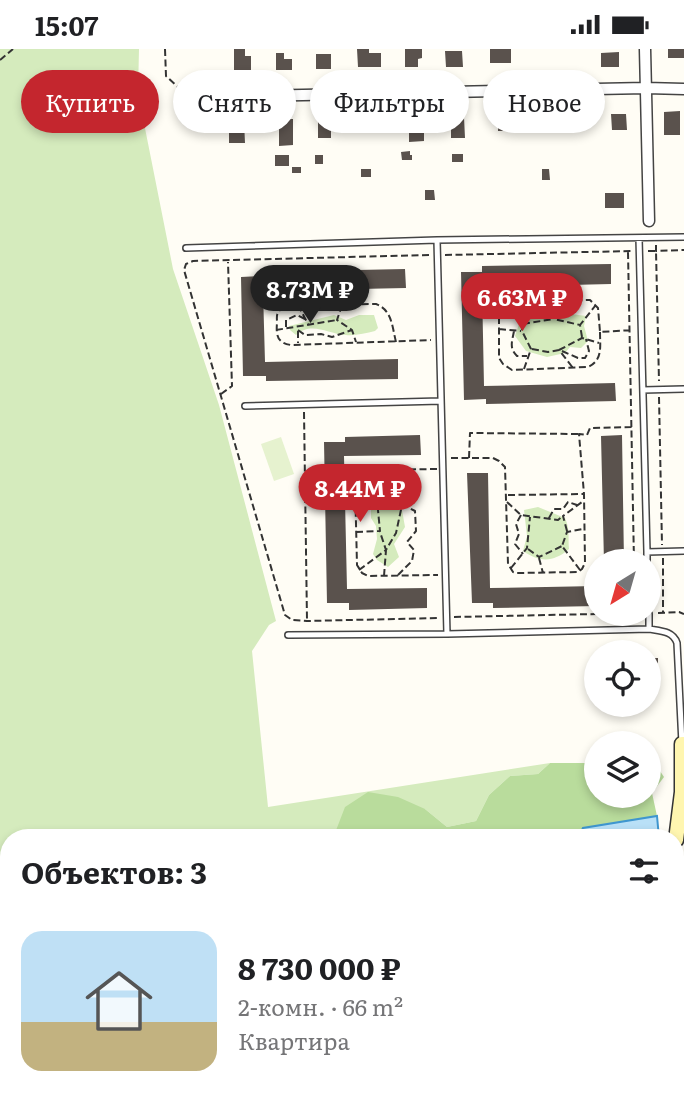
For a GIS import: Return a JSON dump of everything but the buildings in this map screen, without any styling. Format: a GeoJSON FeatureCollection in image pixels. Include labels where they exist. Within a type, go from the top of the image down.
{"type":"FeatureCollection","features":[{"type":"Feature","properties":{"kind":"street"},"geometry":{"type":"LineString","coordinates":[[645,49],[649,221]]}},
{"type":"Feature","properties":{"kind":"street"},"geometry":{"type":"LineString","coordinates":[[296,95],[684,89]]}},
{"type":"Feature","properties":{"kind":"street"},"geometry":{"type":"LineString","coordinates":[[677,829],[682,792],[683,744]]}},
{"type":"Feature","properties":{"kind":"lane"},"geometry":{"type":"LineString","coordinates":[[186,247],[684,237]]}},
{"type":"Feature","properties":{"kind":"lane"},"geometry":{"type":"LineString","coordinates":[[639,238],[647,549]]}},
{"type":"Feature","properties":{"kind":"lane"},"geometry":{"type":"LineString","coordinates":[[437,240],[447,634]]}},
{"type":"Feature","properties":{"kind":"lane"},"geometry":{"type":"LineString","coordinates":[[643,390],[684,389]]}},
{"type":"Feature","properties":{"kind":"lane"},"geometry":{"type":"LineString","coordinates":[[245,405],[441,401]]}},
{"type":"Feature","properties":{"kind":"lane"},"geometry":{"type":"LineString","coordinates":[[662,551],[684,551]]}},
{"type":"Feature","properties":{"kind":"lane"},"geometry":{"type":"LineString","coordinates":[[288,635],[649,629],[672,634],[677,643],[683,744]]}},
{"type":"Feature","properties":{"kind":"path"},"geometry":{"type":"LineString","coordinates":[[0,59],[13,49]]}},
{"type":"Feature","properties":{"kind":"path"},"geometry":{"type":"LineString","coordinates":[[165,49],[166,76],[173,83]]}},
{"type":"Feature","properties":{"kind":"path"},"geometry":{"type":"LineString","coordinates":[[584,614],[292,620],[284,613],[184,269],[186,264],[193,261],[684,250]]}},
{"type":"Feature","properties":{"kind":"path"},"geometry":{"type":"LineString","coordinates":[[628,251],[634,549]]}},
{"type":"Feature","properties":{"kind":"path"},"geometry":{"type":"LineString","coordinates":[[656,251],[662,549]]}},
{"type":"Feature","properties":{"kind":"path"},"geometry":{"type":"LineString","coordinates":[[220,395],[232,386],[228,260]]}},
{"type":"Feature","properties":{"kind":"path"},"geometry":{"type":"LineString","coordinates":[[585,299],[596,304],[599,313],[600,356],[593,365],[512,370],[503,364],[499,358],[499,312],[504,302],[554,300],[585,299]]}},
{"type":"Feature","properties":{"kind":"path"},"geometry":{"type":"LineString","coordinates":[[554,300],[554,319]]}},
{"type":"Feature","properties":{"kind":"path"},"geometry":{"type":"LineString","coordinates":[[523,370],[531,349],[522,331],[525,301]]}},
{"type":"Feature","properties":{"kind":"path"},"geometry":{"type":"LineString","coordinates":[[396,342],[389,314],[376,304],[298,305],[285,307],[277,314],[276,334],[284,344],[298,345],[396,342],[439,340]]}},
{"type":"Feature","properties":{"kind":"path"},"geometry":{"type":"LineString","coordinates":[[579,325],[596,304]]}},
{"type":"Feature","properties":{"kind":"path"},"geometry":{"type":"LineString","coordinates":[[298,305],[308,325]]}},
{"type":"Feature","properties":{"kind":"path"},"geometry":{"type":"LineString","coordinates":[[337,320],[342,305]]}},
{"type":"Feature","properties":{"kind":"path"},"geometry":{"type":"LineString","coordinates":[[286,328],[286,320],[297,315],[305,319]]}},
{"type":"Feature","properties":{"kind":"path"},"geometry":{"type":"LineString","coordinates":[[523,324],[554,319],[579,325]]}},
{"type":"Feature","properties":{"kind":"path"},"geometry":{"type":"LineString","coordinates":[[276,330],[337,320],[352,330],[356,343]]}},
{"type":"Feature","properties":{"kind":"path"},"geometry":{"type":"LineString","coordinates":[[559,350],[585,358],[589,351],[579,325]]}},
{"type":"Feature","properties":{"kind":"path"},"geometry":{"type":"LineString","coordinates":[[298,328],[305,335],[320,334],[332,337],[352,330]]}},
{"type":"Feature","properties":{"kind":"path"},"geometry":{"type":"LineString","coordinates":[[298,328],[298,345]]}},
{"type":"Feature","properties":{"kind":"path"},"geometry":{"type":"LineString","coordinates":[[499,329],[522,331]]}},
{"type":"Feature","properties":{"kind":"path"},"geometry":{"type":"LineString","coordinates":[[600,332],[641,330]]}},
{"type":"Feature","properties":{"kind":"path"},"geometry":{"type":"LineString","coordinates":[[513,331],[512,351],[517,356],[528,356]]}},
{"type":"Feature","properties":{"kind":"path"},"geometry":{"type":"LineString","coordinates":[[531,349],[548,352],[559,350],[584,338],[600,343]]}},
{"type":"Feature","properties":{"kind":"path"},"geometry":{"type":"LineString","coordinates":[[559,350],[573,368]]}},
{"type":"Feature","properties":{"kind":"path"},"geometry":{"type":"LineString","coordinates":[[304,404],[307,621]]}},
{"type":"Feature","properties":{"kind":"path"},"geometry":{"type":"LineString","coordinates":[[469,458],[470,433],[587,435],[590,428],[644,427]]}},
{"type":"Feature","properties":{"kind":"path"},"geometry":{"type":"LineString","coordinates":[[579,435],[585,529],[585,563],[580,571]]}},
{"type":"Feature","properties":{"kind":"path"},"geometry":{"type":"LineString","coordinates":[[443,459],[493,458],[502,463],[506,471],[510,569],[517,573],[580,571]]}},
{"type":"Feature","properties":{"kind":"path"},"geometry":{"type":"LineString","coordinates":[[443,469],[362,472],[355,482],[356,532],[357,565],[359,570],[368,576],[446,575]]}},
{"type":"Feature","properties":{"kind":"path"},"geometry":{"type":"LineString","coordinates":[[373,470],[384,496]]}},
{"type":"Feature","properties":{"kind":"path"},"geometry":{"type":"LineString","coordinates":[[384,576],[386,550],[380,531],[377,501],[401,485],[411,470]]}},
{"type":"Feature","properties":{"kind":"path"},"geometry":{"type":"LineString","coordinates":[[359,570],[386,550],[396,533],[404,487],[401,485]]}},
{"type":"Feature","properties":{"kind":"path"},"geometry":{"type":"LineString","coordinates":[[506,495],[584,494]]}},
{"type":"Feature","properties":{"kind":"path"},"geometry":{"type":"LineString","coordinates":[[506,502],[522,515],[558,520],[584,501]]}},
{"type":"Feature","properties":{"kind":"path"},"geometry":{"type":"LineString","coordinates":[[549,519],[554,509],[563,509],[568,502],[578,505]]}},
{"type":"Feature","properties":{"kind":"path"},"geometry":{"type":"LineString","coordinates":[[398,576],[412,561],[414,549],[407,542],[416,531],[415,512],[402,504]]}},
{"type":"Feature","properties":{"kind":"path"},"geometry":{"type":"LineString","coordinates":[[522,515],[516,524],[519,534],[515,544],[523,554]]}},
{"type":"Feature","properties":{"kind":"path"},"geometry":{"type":"LineString","coordinates":[[510,569],[527,548],[530,516]]}},
{"type":"Feature","properties":{"kind":"path"},"geometry":{"type":"LineString","coordinates":[[539,557],[562,546],[568,528],[563,516]]}},
{"type":"Feature","properties":{"kind":"path"},"geometry":{"type":"LineString","coordinates":[[567,532],[585,529]]}},
{"type":"Feature","properties":{"kind":"path"},"geometry":{"type":"LineString","coordinates":[[356,532],[380,531]]}},
{"type":"Feature","properties":{"kind":"path"},"geometry":{"type":"LineString","coordinates":[[562,546],[580,571]]}},
{"type":"Feature","properties":{"kind":"path"},"geometry":{"type":"LineString","coordinates":[[527,548],[539,557],[543,573]]}},
{"type":"Feature","properties":{"kind":"path"},"geometry":{"type":"LineString","coordinates":[[662,551],[663,613],[684,614]]}},
{"type":"Feature","properties":{"kind":"green space"},"geometry":{"type":"Polygon","coordinates":[[[0,49],[139,49],[139,70],[21,70],[21,133],[146,133],[173,269],[219,405],[276,621],[269,625],[252,651],[268,807],[550,763],[538,774],[510,776],[489,795],[476,821],[447,827],[425,809],[350,829],[0,829],[0,49]]]}},
{"type":"Feature","properties":{"kind":"green space"},"geometry":{"type":"Polygon","coordinates":[[[538,314],[558,317],[571,314],[586,316],[584,326],[588,341],[581,348],[570,347],[565,353],[547,357],[526,351],[515,336],[519,324],[538,314]]]}},
{"type":"Feature","properties":{"kind":"green space"},"geometry":{"type":"Polygon","coordinates":[[[334,315],[346,320],[359,315],[374,315],[378,328],[375,331],[349,335],[308,329],[296,335],[290,330],[289,326],[334,315]]]}},
{"type":"Feature","properties":{"kind":"green space"},"geometry":{"type":"Polygon","coordinates":[[[281,437],[294,474],[274,481],[261,444],[281,437]]]}},
{"type":"Feature","properties":{"kind":"green space"},"geometry":{"type":"Polygon","coordinates":[[[371,476],[398,477],[406,486],[410,497],[404,499],[402,510],[405,527],[394,544],[399,557],[388,567],[373,554],[377,539],[376,526],[371,518],[371,498],[378,485],[371,476]]]}},
{"type":"Feature","properties":{"kind":"green space"},"geometry":{"type":"Polygon","coordinates":[[[538,507],[565,518],[568,526],[569,549],[552,559],[540,559],[523,551],[527,536],[524,510],[538,507]]]}},
{"type":"Feature","properties":{"kind":"green space"},"geometry":{"type":"Polygon","coordinates":[[[550,763],[584,763],[584,808],[655,808],[657,816],[581,829],[337,829],[345,807],[368,792],[398,797],[425,809],[447,827],[476,821],[489,795],[510,776],[538,774],[550,763]]]}},
{"type":"Feature","properties":{"kind":"water"},"geometry":{"type":"Polygon","coordinates":[[[657,816],[658,829],[582,829],[657,816]]]}}]}
